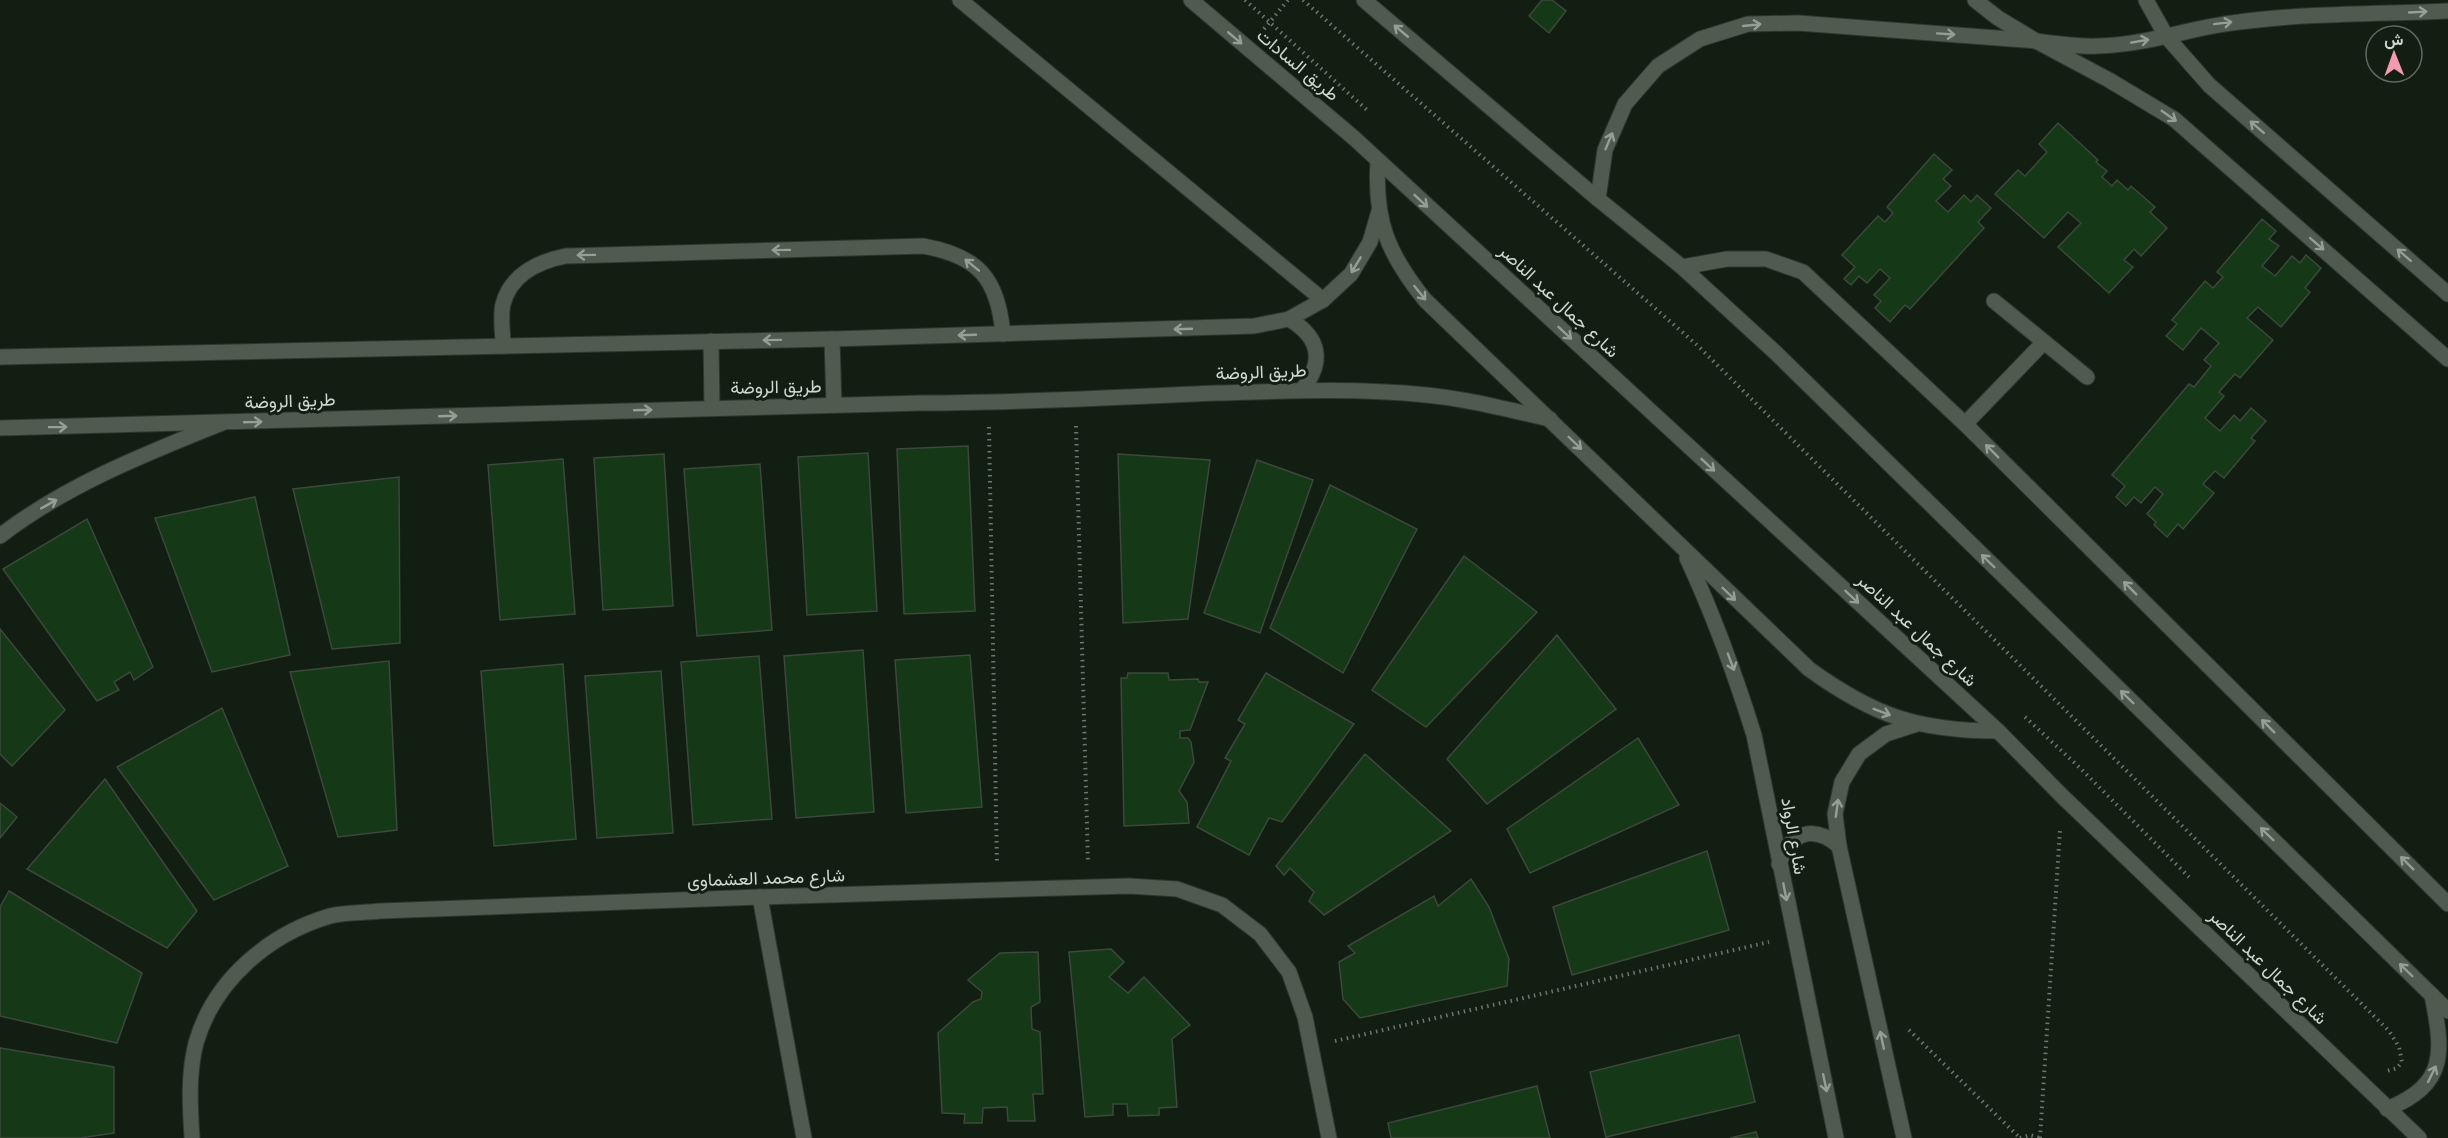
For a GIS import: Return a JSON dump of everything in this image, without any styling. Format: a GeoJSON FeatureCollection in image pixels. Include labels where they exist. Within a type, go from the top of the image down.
{"type":"FeatureCollection","features":[{"type":"Feature","properties":{"kind":"street"},"geometry":{"type":"LineString","coordinates":[[960,0],[1323,300]]}},
{"type":"Feature","properties":{"kind":"street","name":"طريق السادات"},"geometry":{"type":"LineString","coordinates":[[1191,0],[1378,161]]}},
{"type":"Feature","properties":{"kind":"street"},"geometry":{"type":"LineString","coordinates":[[1364,0],[1682,267],[1777,354],[2448,1011]]}},
{"type":"Feature","properties":{"kind":"street"},"geometry":{"type":"LineString","coordinates":[[1975,0],[1998,18],[2036,41],[2118,84],[2174,119],[2448,358]]}},
{"type":"Feature","properties":{"kind":"street"},"geometry":{"type":"LineString","coordinates":[[2146,0],[2166,36],[2209,85],[2448,294]]}},
{"type":"Feature","properties":{"kind":"street"},"geometry":{"type":"LineString","coordinates":[[1598,198],[1605,150],[1625,104],[1658,66],[1700,39],[1748,24],[1798,23],[2036,41],[2068,46],[2101,46],[2166,36],[2212,25],[2261,19],[2448,11]]}},
{"type":"Feature","properties":{"kind":"street"},"geometry":{"type":"LineString","coordinates":[[1378,161],[1379,212],[1388,244],[1399,264],[1425,300],[1809,669],[1842,693],[1878,712],[1917,724],[1957,731],[1998,732]]}},
{"type":"Feature","properties":{"kind":"street","name":"شارع جمال عبد الناصر"},"geometry":{"type":"LineString","coordinates":[[1378,161],[1998,732],[2387,1109],[2420,1138]]}},
{"type":"Feature","properties":{"kind":"street"},"geometry":{"type":"LineString","coordinates":[[0,357],[832,339],[1254,326],[1289,319],[1323,300],[1351,274],[1370,242],[1379,212]]}},
{"type":"Feature","properties":{"kind":"street"},"geometry":{"type":"LineString","coordinates":[[503,346],[503,304],[512,285],[527,270],[546,260],[566,256],[923,246],[950,251],[973,263],[990,284],[1000,308],[1003,334]]}},
{"type":"Feature","properties":{"kind":"street"},"geometry":{"type":"LineString","coordinates":[[1682,267],[1727,259],[1766,259],[1803,272],[1965,424],[2448,904]]}},
{"type":"Feature","properties":{"kind":"street"},"geometry":{"type":"LineString","coordinates":[[1994,301],[2088,378]]}},
{"type":"Feature","properties":{"kind":"street"},"geometry":{"type":"LineString","coordinates":[[1289,319],[1304,328],[1314,343],[1317,360],[1313,376],[1302,390]]}},
{"type":"Feature","properties":{"kind":"street"},"geometry":{"type":"LineString","coordinates":[[832,339],[834,405]]}},
{"type":"Feature","properties":{"kind":"street"},"geometry":{"type":"LineString","coordinates":[[711,341],[712,408]]}},
{"type":"Feature","properties":{"kind":"street"},"geometry":{"type":"LineString","coordinates":[[1965,424],[2044,342]]}},
{"type":"Feature","properties":{"kind":"street","name":"طريق الروضة"},"geometry":{"type":"LineString","coordinates":[[0,428],[712,408],[988,403],[1302,390],[1427,395],[1489,405],[1550,419]]}},
{"type":"Feature","properties":{"kind":"street"},"geometry":{"type":"LineString","coordinates":[[0,536],[22,519],[122,464],[222,423]]}},
{"type":"Feature","properties":{"kind":"street","name":"شارع الرواد"},"geometry":{"type":"LineString","coordinates":[[1683,550],[1711,610],[1747,714],[1768,799],[1779,864],[1836,1138]]}},
{"type":"Feature","properties":{"kind":"street"},"geometry":{"type":"LineString","coordinates":[[1904,1138],[1839,846],[1835,814],[1842,782],[1860,754],[1886,734],[1917,724]]}},
{"type":"Feature","properties":{"kind":"street"},"geometry":{"type":"LineString","coordinates":[[1779,864],[1784,849],[1796,838],[1812,833],[1827,836],[1839,846]]}},
{"type":"Feature","properties":{"kind":"street","name":"شارع محمد العشماوى"},"geometry":{"type":"LineString","coordinates":[[192,1138],[189,1090],[196,1042],[216,998],[247,961],[286,932],[332,916],[380,911],[1129,886],[1177,889],[1222,905],[1260,934],[1288,972],[1305,1017],[1329,1138]]}},
{"type":"Feature","properties":{"kind":"street"},"geometry":{"type":"LineString","coordinates":[[760,897],[804,1138]]}},
{"type":"Feature","properties":{"kind":"street"},"geometry":{"type":"LineString","coordinates":[[2387,1109],[2411,1099],[2429,1081],[2440,1057],[2439,1032],[2432,995]]}},
{"type":"Feature","properties":{"kind":"path"},"geometry":{"type":"LineString","coordinates":[[1245,0],[1367,111]]}},
{"type":"Feature","properties":{"kind":"path"},"geometry":{"type":"LineString","coordinates":[[1248,48],[1288,0]]}},
{"type":"Feature","properties":{"kind":"path"},"geometry":{"type":"LineString","coordinates":[[1303,0],[1697,345],[2389,1031],[2398,1047],[2402,1062],[2397,1068],[2385,1071],[2379,1067]]}},
{"type":"Feature","properties":{"kind":"path"},"geometry":{"type":"LineString","coordinates":[[1075,398],[1089,887]]}},
{"type":"Feature","properties":{"kind":"path"},"geometry":{"type":"LineString","coordinates":[[988,403],[998,891]]}},
{"type":"Feature","properties":{"kind":"path"},"geometry":{"type":"LineString","coordinates":[[2018,710],[2079,767],[2197,885]]}},
{"type":"Feature","properties":{"kind":"path"},"geometry":{"type":"LineString","coordinates":[[1905,1026],[2020,1138],[2030,1135],[2040,1138],[2062,796]]}},
{"type":"Feature","properties":{"kind":"path"},"geometry":{"type":"LineString","coordinates":[[1311,1046],[1794,937]]}},
{"type":"Feature","properties":{"kind":"building"},"geometry":{"type":"Polygon","coordinates":[[[1542,0],[1552,0],[1566,11],[1549,33],[1529,16],[1542,0]]]}},
{"type":"Feature","properties":{"kind":"building"},"geometry":{"type":"Polygon","coordinates":[[[2058,123],[2107,171],[2102,177],[2112,186],[2117,180],[2128,190],[2131,186],[2155,207],[2150,212],[2167,228],[2141,256],[2134,249],[2124,260],[2133,267],[2109,293],[2058,247],[2081,223],[2068,212],[2044,238],[1995,194],[2018,170],[2025,176],[2047,152],[2039,144],[2058,123]]]}},
{"type":"Feature","properties":{"kind":"building"},"geometry":{"type":"Polygon","coordinates":[[[1934,154],[1952,170],[1943,179],[1951,186],[1936,201],[1948,212],[1964,195],[1971,202],[1977,195],[1991,208],[1978,222],[1984,228],[1910,309],[1905,305],[1890,322],[1875,308],[1881,301],[1874,295],[1890,278],[1880,269],[1867,283],[1859,276],[1851,285],[1844,279],[1855,267],[1842,255],[1878,216],[1885,222],[1893,213],[1887,207],[1934,154]]]}},
{"type":"Feature","properties":{"kind":"building"},"geometry":{"type":"Polygon","coordinates":[[[2262,219],[2276,231],[2269,239],[2279,246],[2262,266],[2275,276],[2292,256],[2300,263],[2306,255],[2321,268],[2305,288],[2310,292],[2281,327],[2258,307],[2247,318],[2273,340],[2240,378],[2235,374],[2219,392],[2224,396],[2205,418],[2220,431],[2234,415],[2240,421],[2251,408],[2266,421],[2251,438],[2255,441],[2224,478],[2215,471],[2203,484],[2214,493],[2183,529],[2178,524],[2167,537],[2154,525],[2156,522],[2147,514],[2163,494],[2155,487],[2141,503],[2134,497],[2126,506],[2116,497],[2125,486],[2112,475],[2189,384],[2194,387],[2211,366],[2204,360],[2219,343],[2201,328],[2183,350],[2166,336],[2177,324],[2172,320],[2205,281],[2213,288],[2223,277],[2217,272],[2262,219]]]}},
{"type":"Feature","properties":{"kind":"building"},"geometry":{"type":"Polygon","coordinates":[[[968,446],[975,611],[904,614],[897,449],[968,446]]]}},
{"type":"Feature","properties":{"kind":"building"},"geometry":{"type":"Polygon","coordinates":[[[868,453],[877,611],[807,615],[798,457],[868,453]]]}},
{"type":"Feature","properties":{"kind":"building"},"geometry":{"type":"Polygon","coordinates":[[[664,454],[673,606],[603,610],[594,458],[664,454]]]}},
{"type":"Feature","properties":{"kind":"building"},"geometry":{"type":"Polygon","coordinates":[[[1118,454],[1210,460],[1188,619],[1123,623],[1118,454]]]}},
{"type":"Feature","properties":{"kind":"building"},"geometry":{"type":"Polygon","coordinates":[[[563,459],[575,614],[500,620],[488,465],[563,459]]]}},
{"type":"Feature","properties":{"kind":"building"},"geometry":{"type":"Polygon","coordinates":[[[1257,460],[1313,480],[1260,633],[1204,613],[1257,460]]]}},
{"type":"Feature","properties":{"kind":"building"},"geometry":{"type":"Polygon","coordinates":[[[760,464],[772,630],[697,636],[684,469],[760,464]]]}},
{"type":"Feature","properties":{"kind":"building"},"geometry":{"type":"Polygon","coordinates":[[[399,477],[400,643],[332,649],[293,489],[399,477]]]}},
{"type":"Feature","properties":{"kind":"building"},"geometry":{"type":"Polygon","coordinates":[[[1330,485],[1417,529],[1343,673],[1270,628],[1330,485]]]}},
{"type":"Feature","properties":{"kind":"building"},"geometry":{"type":"Polygon","coordinates":[[[255,497],[290,655],[212,672],[155,518],[255,497]]]}},
{"type":"Feature","properties":{"kind":"building"},"geometry":{"type":"Polygon","coordinates":[[[87,519],[153,667],[134,680],[130,672],[114,682],[119,690],[97,701],[3,569],[87,519]]]}},
{"type":"Feature","properties":{"kind":"building"},"geometry":{"type":"Polygon","coordinates":[[[1464,556],[1537,612],[1426,727],[1372,690],[1464,556]]]}},
{"type":"Feature","properties":{"kind":"building"},"geometry":{"type":"Polygon","coordinates":[[[0,629],[65,710],[12,766],[0,754],[0,629]]]}},
{"type":"Feature","properties":{"kind":"building"},"geometry":{"type":"Polygon","coordinates":[[[1557,635],[1616,709],[1487,804],[1447,759],[1557,635]]]}},
{"type":"Feature","properties":{"kind":"building"},"geometry":{"type":"Polygon","coordinates":[[[863,650],[874,812],[796,818],[784,656],[863,650]]]}},
{"type":"Feature","properties":{"kind":"building"},"geometry":{"type":"Polygon","coordinates":[[[970,655],[982,807],[906,813],[895,660],[970,655]]]}},
{"type":"Feature","properties":{"kind":"building"},"geometry":{"type":"Polygon","coordinates":[[[759,656],[772,819],[693,825],[681,662],[759,656]]]}},
{"type":"Feature","properties":{"kind":"building"},"geometry":{"type":"Polygon","coordinates":[[[389,661],[397,830],[338,837],[290,672],[389,661]]]}},
{"type":"Feature","properties":{"kind":"building"},"geometry":{"type":"Polygon","coordinates":[[[563,664],[576,839],[494,846],[481,671],[563,664]]]}},
{"type":"Feature","properties":{"kind":"building"},"geometry":{"type":"Polygon","coordinates":[[[661,671],[673,833],[597,838],[585,676],[661,671]]]}},
{"type":"Feature","properties":{"kind":"building"},"geometry":{"type":"Polygon","coordinates":[[[1128,673],[1168,673],[1169,680],[1198,679],[1199,682],[1208,682],[1190,730],[1180,731],[1180,738],[1188,738],[1191,742],[1194,762],[1179,791],[1187,802],[1189,823],[1124,826],[1121,678],[1127,678],[1128,673]]]}},
{"type":"Feature","properties":{"kind":"building"},"geometry":{"type":"Polygon","coordinates":[[[1266,673],[1354,724],[1282,822],[1269,818],[1249,855],[1197,827],[1231,761],[1225,758],[1245,724],[1238,720],[1266,673]]]}},
{"type":"Feature","properties":{"kind":"building"},"geometry":{"type":"Polygon","coordinates":[[[222,708],[288,866],[214,900],[117,767],[222,708]]]}},
{"type":"Feature","properties":{"kind":"building"},"geometry":{"type":"Polygon","coordinates":[[[1638,738],[1679,805],[1530,873],[1507,829],[1638,738]]]}},
{"type":"Feature","properties":{"kind":"building"},"geometry":{"type":"Polygon","coordinates":[[[1365,754],[1451,831],[1324,915],[1309,901],[1314,892],[1290,868],[1284,875],[1276,866],[1365,754]]]}},
{"type":"Feature","properties":{"kind":"building"},"geometry":{"type":"Polygon","coordinates":[[[105,779],[197,911],[167,948],[27,869],[105,779]]]}},
{"type":"Feature","properties":{"kind":"building"},"geometry":{"type":"Polygon","coordinates":[[[0,803],[17,817],[0,838],[0,803]]]}},
{"type":"Feature","properties":{"kind":"building"},"geometry":{"type":"Polygon","coordinates":[[[1707,851],[1729,930],[1572,975],[1553,907],[1707,851]]]}},
{"type":"Feature","properties":{"kind":"building"},"geometry":{"type":"Polygon","coordinates":[[[1471,879],[1489,907],[1509,959],[1507,986],[1360,1018],[1343,999],[1339,962],[1355,953],[1348,946],[1434,896],[1438,906],[1471,879]]]}},
{"type":"Feature","properties":{"kind":"building"},"geometry":{"type":"Polygon","coordinates":[[[9,891],[142,973],[117,1043],[0,1016],[0,907],[9,891]]]}},
{"type":"Feature","properties":{"kind":"building"},"geometry":{"type":"Polygon","coordinates":[[[1111,949],[1124,962],[1109,977],[1128,993],[1144,977],[1190,1025],[1172,1039],[1177,1107],[1159,1108],[1159,1115],[1128,1116],[1127,1104],[1113,1104],[1113,1115],[1085,1117],[1069,952],[1111,949]]]}},
{"type":"Feature","properties":{"kind":"building"},"geometry":{"type":"Polygon","coordinates":[[[1038,952],[1040,1002],[1031,1007],[1032,1029],[1040,1032],[1043,1094],[1033,1094],[1035,1121],[1008,1121],[1007,1107],[983,1108],[982,1123],[964,1123],[965,1114],[942,1113],[938,1033],[973,1002],[981,999],[982,992],[968,980],[1000,953],[1038,952]]]}},
{"type":"Feature","properties":{"kind":"building"},"geometry":{"type":"Polygon","coordinates":[[[1739,1035],[1755,1102],[1606,1137],[1590,1072],[1739,1035]]]}},
{"type":"Feature","properties":{"kind":"building"},"geometry":{"type":"Polygon","coordinates":[[[0,1048],[114,1067],[114,1133],[80,1138],[0,1138],[0,1048]]]}},
{"type":"Feature","properties":{"kind":"building"},"geometry":{"type":"Polygon","coordinates":[[[1537,1086],[1550,1138],[1391,1138],[1388,1123],[1537,1086]]]}},
{"type":"Feature","properties":{"kind":"building"},"geometry":{"type":"Polygon","coordinates":[[[1756,1132],[1758,1138],[1730,1138],[1756,1132]]]}}]}
